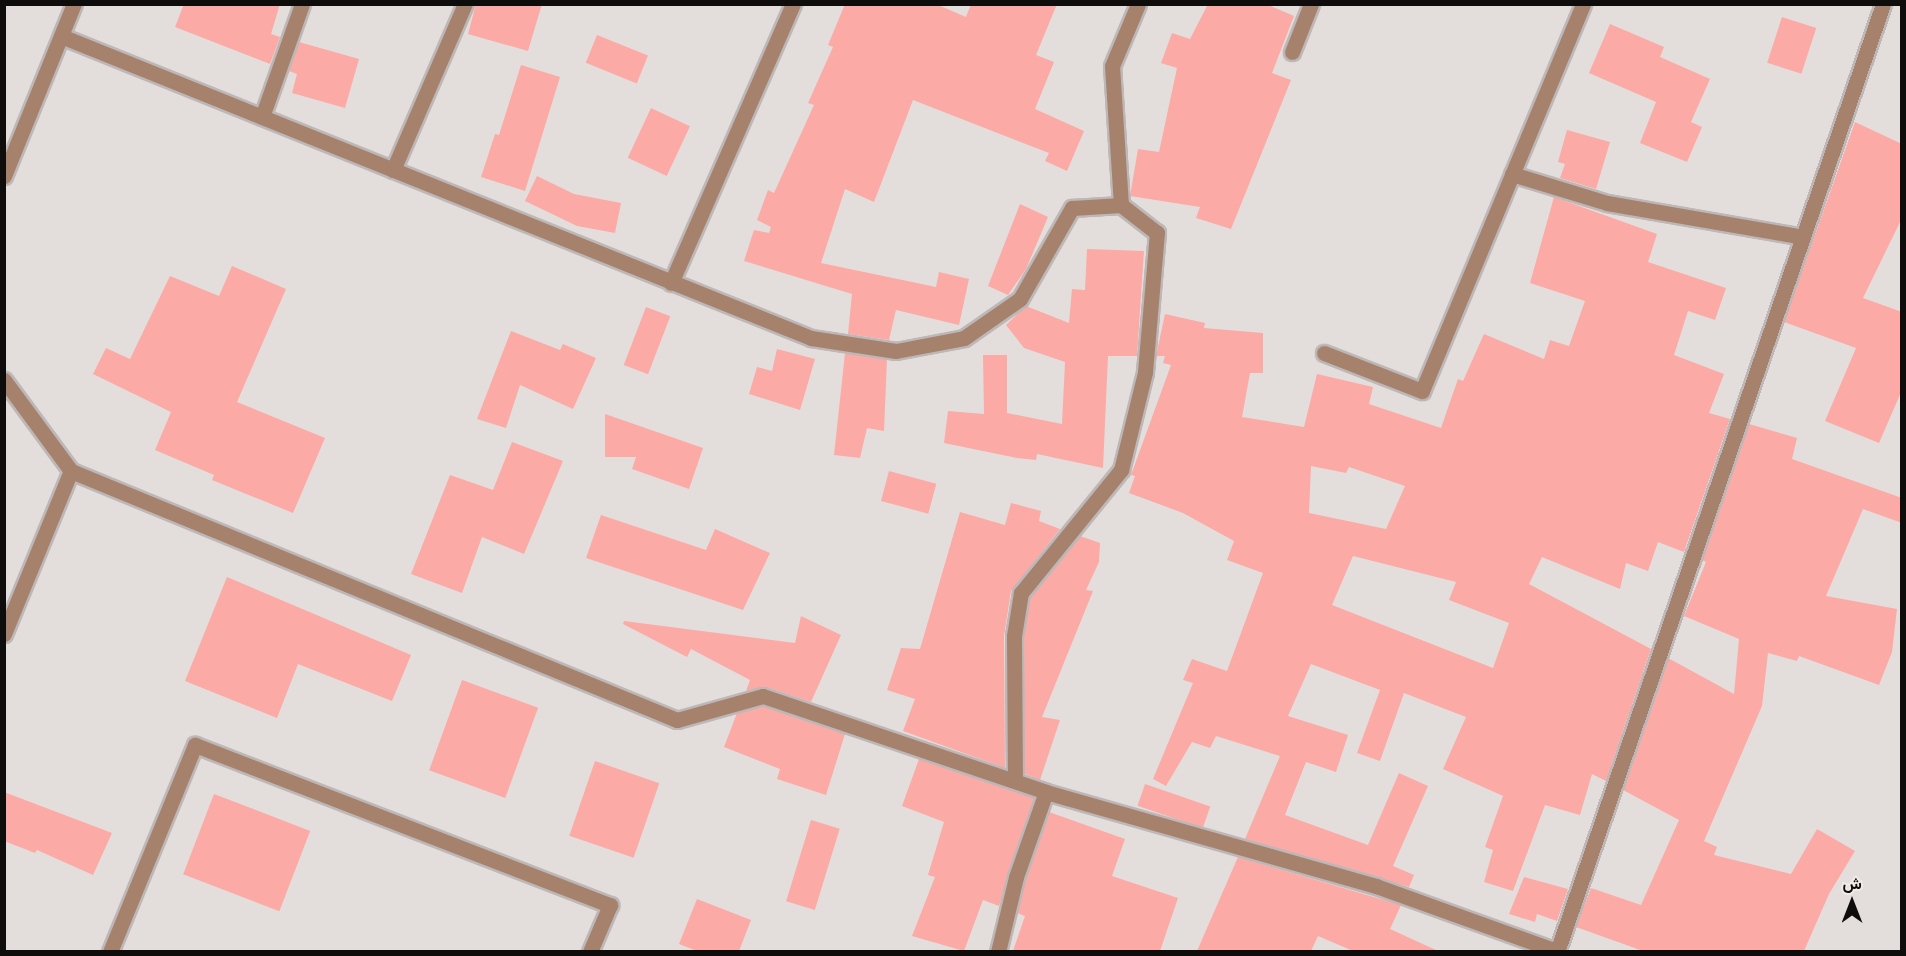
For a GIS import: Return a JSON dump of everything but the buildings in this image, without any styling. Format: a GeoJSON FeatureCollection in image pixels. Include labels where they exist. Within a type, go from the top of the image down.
{"type":"FeatureCollection","features":[{"type":"Feature","properties":{"kind":"street"},"geometry":{"type":"LineString","coordinates":[[4,176],[74,4]]}},
{"type":"Feature","properties":{"kind":"street"},"geometry":{"type":"LineString","coordinates":[[262,117],[302,4]]}},
{"type":"Feature","properties":{"kind":"street"},"geometry":{"type":"LineString","coordinates":[[393,170],[465,4]]}},
{"type":"Feature","properties":{"kind":"street"},"geometry":{"type":"LineString","coordinates":[[671,283],[794,4]]}},
{"type":"Feature","properties":{"kind":"street"},"geometry":{"type":"LineString","coordinates":[[1121,205],[1112,66],[1138,4]]}},
{"type":"Feature","properties":{"kind":"street"},"geometry":{"type":"LineString","coordinates":[[1292,52],[1311,4]]}},
{"type":"Feature","properties":{"kind":"street"},"geometry":{"type":"LineString","coordinates":[[1324,353],[1422,391],[1583,4]]}},
{"type":"Feature","properties":{"kind":"street"},"geometry":{"type":"LineString","coordinates":[[4,380],[71,471],[677,720],[763,696],[1046,792],[1376,886],[1557,951],[1883,4]]}},
{"type":"Feature","properties":{"kind":"street"},"geometry":{"type":"LineString","coordinates":[[61,36],[811,338],[896,351],[964,338],[1020,298],[1072,208],[1121,205],[1157,233],[1145,372],[1121,470],[1021,593],[1014,636],[1015,781]]}},
{"type":"Feature","properties":{"kind":"street"},"geometry":{"type":"LineString","coordinates":[[1512,174],[1607,203],[1803,237]]}},
{"type":"Feature","properties":{"kind":"street"},"geometry":{"type":"LineString","coordinates":[[4,634],[71,471]]}},
{"type":"Feature","properties":{"kind":"street"},"geometry":{"type":"LineString","coordinates":[[110,951],[195,745],[610,905],[590,951]]}},
{"type":"Feature","properties":{"kind":"street"},"geometry":{"type":"LineString","coordinates":[[998,951],[1016,877],[1046,792]]}}]}
